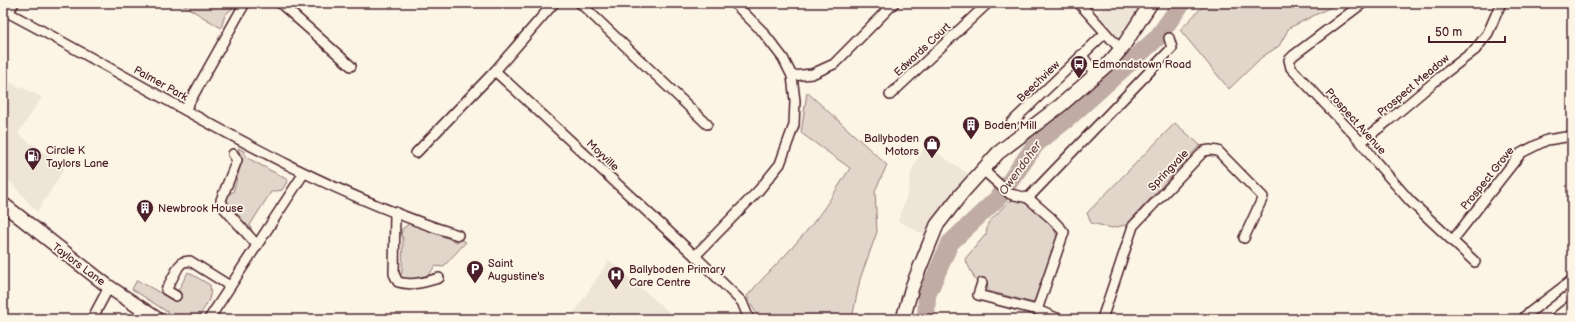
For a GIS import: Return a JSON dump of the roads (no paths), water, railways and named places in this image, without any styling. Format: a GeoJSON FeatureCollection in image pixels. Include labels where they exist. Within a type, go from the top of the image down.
{"type":"FeatureCollection","features":[{"type":"Feature","properties":{"kind":"main road"},"geometry":{"type":"LineString","coordinates":[[903,319],[912,287],[937,224],[998,153],[1098,74],[1121,50],[1151,3]]}},
{"type":"Feature","properties":{"kind":"main road","name":"Taylors Lane"},"geometry":{"type":"LineString","coordinates":[[3,204],[109,287],[157,319]]}},
{"type":"Feature","properties":{"kind":"main road"},"geometry":{"type":"LineString","coordinates":[[1557,319],[1572,307]]}},
{"type":"Feature","properties":{"kind":"street","name":"Palmer Park"},"geometry":{"type":"LineString","coordinates":[[14,3],[6,12],[304,173],[351,196],[458,235]]}},
{"type":"Feature","properties":{"kind":"street"},"geometry":{"type":"LineString","coordinates":[[185,110],[246,3]]}},
{"type":"Feature","properties":{"kind":"street"},"geometry":{"type":"LineString","coordinates":[[280,3],[351,66]]}},
{"type":"Feature","properties":{"kind":"street"},"geometry":{"type":"LineString","coordinates":[[416,153],[495,71],[554,3]]}},
{"type":"Feature","properties":{"kind":"street"},"geometry":{"type":"LineString","coordinates":[[580,3],[707,124]]}},
{"type":"Feature","properties":{"kind":"street"},"geometry":{"type":"LineString","coordinates":[[695,256],[759,190],[780,164],[794,125],[795,101],[792,76],[783,58],[762,31],[734,3]]}},
{"type":"Feature","properties":{"kind":"street"},"geometry":{"type":"LineString","coordinates":[[792,76],[812,74],[834,64],[894,3]]}},
{"type":"Feature","properties":{"kind":"street","name":"Edwards Court"},"geometry":{"type":"LineString","coordinates":[[890,95],[988,3]]}},
{"type":"Feature","properties":{"kind":"street"},"geometry":{"type":"LineString","coordinates":[[1079,3],[1121,50]]}},
{"type":"Feature","properties":{"kind":"street","name":"Prospect Avenue"},"geometry":{"type":"LineString","coordinates":[[1363,3],[1294,55],[1289,60],[1291,68],[1361,142],[1376,162],[1410,201],[1475,262]]}},
{"type":"Feature","properties":{"kind":"street","name":"Prospect Meadow"},"geometry":{"type":"LineString","coordinates":[[1361,142],[1475,50],[1488,33],[1501,3]]}},
{"type":"Feature","properties":{"kind":"street","name":"Beechview"},"geometry":{"type":"LineString","coordinates":[[1011,124],[1101,37]]}},
{"type":"Feature","properties":{"kind":"street"},"geometry":{"type":"LineString","coordinates":[[1028,198],[1172,48],[1169,38]]}},
{"type":"Feature","properties":{"kind":"street"},"geometry":{"type":"LineString","coordinates":[[1081,55],[1098,74]]}},
{"type":"Feature","properties":{"kind":"street","name":"Moyville"},"geometry":{"type":"LineString","coordinates":[[495,71],[695,256],[742,302],[749,319]]}},
{"type":"Feature","properties":{"kind":"street","name":"Prospect Grove"},"geometry":{"type":"LineString","coordinates":[[1452,241],[1521,153],[1547,140],[1572,136]]}},
{"type":"Feature","properties":{"kind":"street","name":"Springvale"},"geometry":{"type":"LineString","coordinates":[[1102,319],[1133,226],[1204,151],[1210,150],[1218,152],[1263,197],[1244,238]]}},
{"type":"Feature","properties":{"kind":"street"},"geometry":{"type":"LineString","coordinates":[[233,154],[237,160],[221,200],[224,208],[257,245]]}},
{"type":"Feature","properties":{"kind":"street"},"geometry":{"type":"LineString","coordinates":[[983,170],[1010,194],[1028,198],[1051,218],[1064,232],[1037,310]]}},
{"type":"Feature","properties":{"kind":"street"},"geometry":{"type":"LineString","coordinates":[[209,319],[304,173]]}},
{"type":"Feature","properties":{"kind":"street"},"geometry":{"type":"LineString","coordinates":[[395,212],[394,274],[398,282],[406,284],[427,282],[439,278]]}},
{"type":"Feature","properties":{"kind":"street"},"geometry":{"type":"LineString","coordinates":[[176,296],[166,290],[179,266],[183,262],[190,261],[230,286]]}},
{"type":"Feature","properties":{"kind":"street"},"geometry":{"type":"LineString","coordinates":[[1525,316],[1572,280]]}},
{"type":"Feature","properties":{"kind":"street"},"geometry":{"type":"LineString","coordinates":[[982,283],[978,295],[1037,310],[1059,319]]}},
{"type":"Feature","properties":{"kind":"street"},"geometry":{"type":"LineString","coordinates":[[92,319],[109,287]]}},
{"type":"Feature","properties":{"kind":"waterway","name":"Owendoher"},"geometry":{"type":"LineString","coordinates":[[926,319],[927,295],[950,243],[999,197],[1036,144],[1066,120],[1157,38],[1182,3]]}},
{"type":"Feature","properties":{"kind":"place","name":"Edmondstown Road"},"geometry":{"type":"Point","coordinates":[1079,79]}},
{"type":"Feature","properties":{"kind":"place","name":"Boden Mill"},"geometry":{"type":"Point","coordinates":[971,140]}},
{"type":"Feature","properties":{"kind":"place","name":"Ballyboden Motors"},"geometry":{"type":"Point","coordinates":[932,159]}},
{"type":"Feature","properties":{"kind":"place","name":"Circle K Taylors Lane"},"geometry":{"type":"Point","coordinates":[33,171]}},
{"type":"Feature","properties":{"kind":"place","name":"Newbrook House"},"geometry":{"type":"Point","coordinates":[145,223]}},
{"type":"Feature","properties":{"kind":"place","name":"Saint Augustine's"},"geometry":{"type":"Point","coordinates":[475,284]}},
{"type":"Feature","properties":{"kind":"place","name":"Ballyboden Primary Care Centre"},"geometry":{"type":"Point","coordinates":[616,290]}}]}
